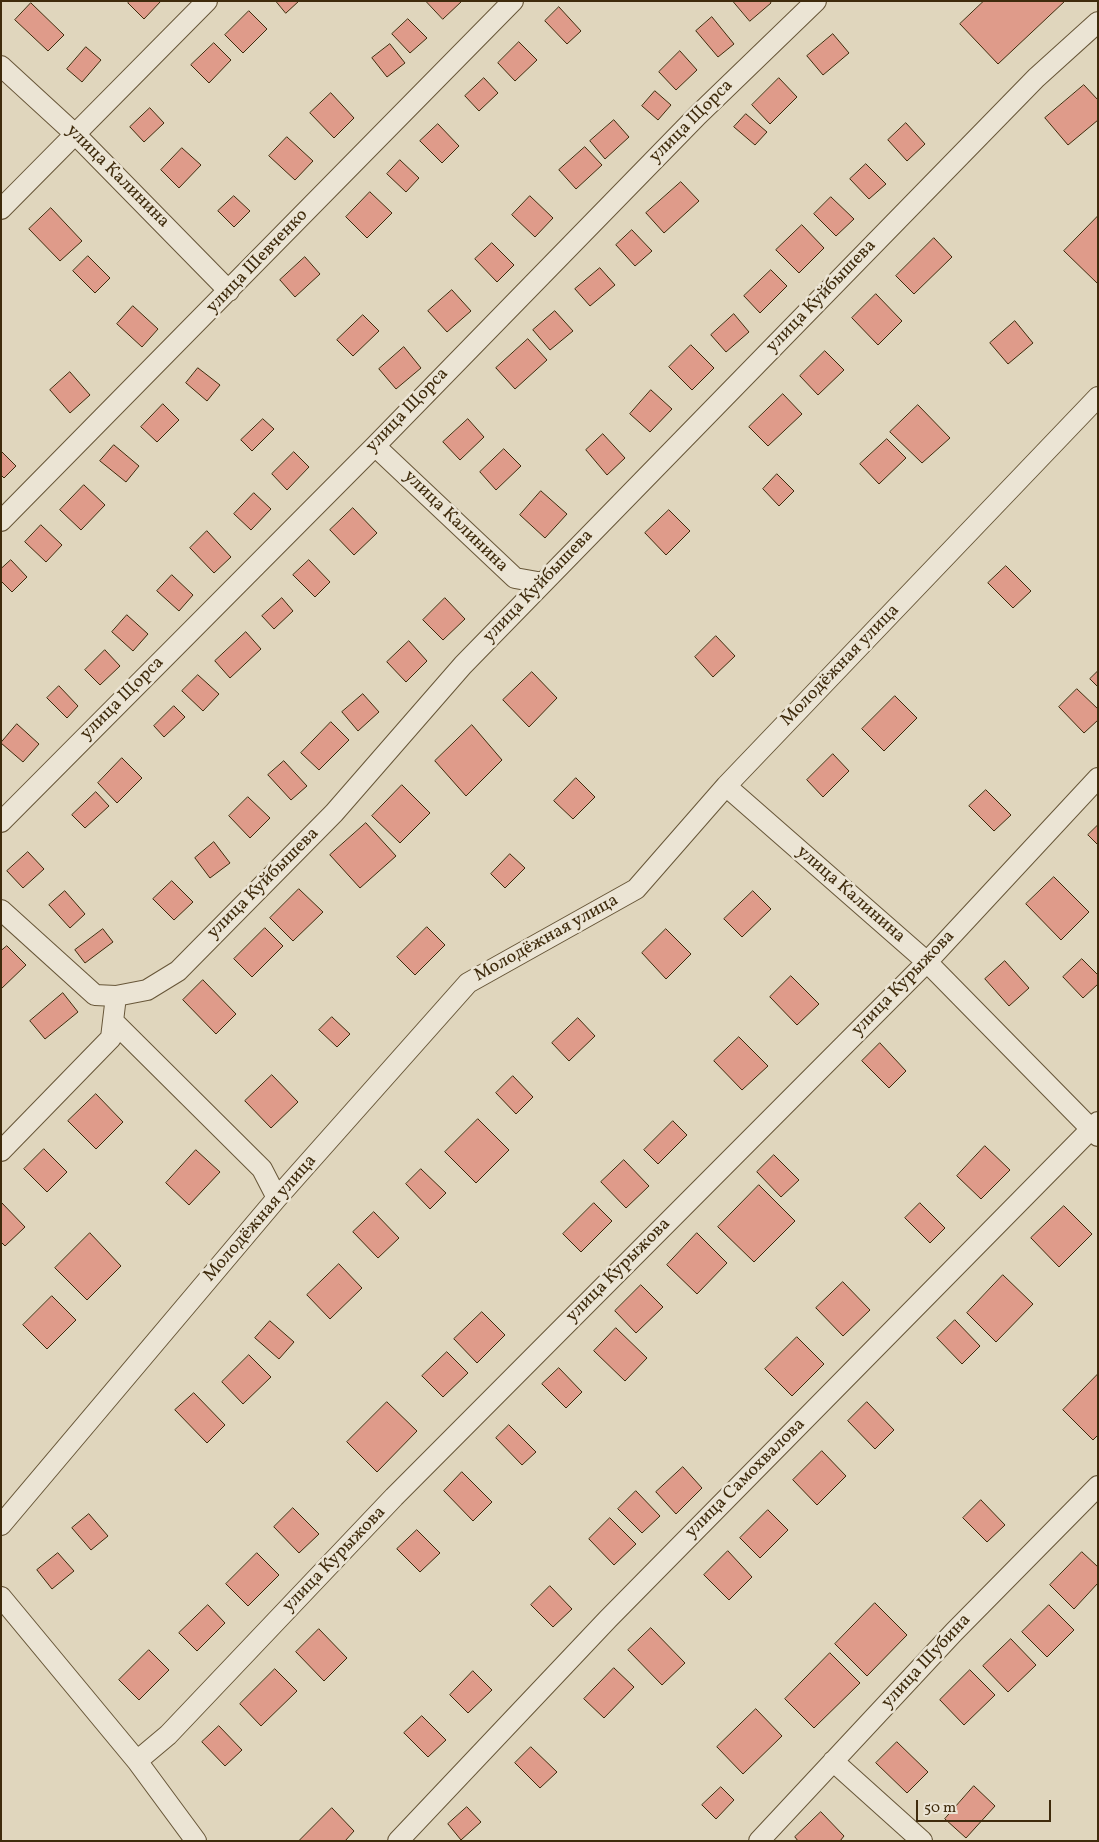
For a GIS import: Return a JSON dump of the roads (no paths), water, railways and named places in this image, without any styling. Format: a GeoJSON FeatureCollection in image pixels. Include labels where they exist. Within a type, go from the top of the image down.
{"type":"FeatureCollection","features":[{"type":"Feature","properties":{"kind":"street"},"geometry":{"type":"LineString","coordinates":[[1,209],[207,1]]}},
{"type":"Feature","properties":{"kind":"street","name":"улица Шевченко"},"geometry":{"type":"LineString","coordinates":[[1,521],[513,1]]}},
{"type":"Feature","properties":{"kind":"street","name":"улица Щорса"},"geometry":{"type":"LineString","coordinates":[[1,822],[375,446],[698,115],[816,1]]}},
{"type":"Feature","properties":{"kind":"street","name":"улица Куйбышева"},"geometry":{"type":"LineString","coordinates":[[1,910],[95,995],[116,996],[147,990],[178,970],[334,813],[463,665],[1036,78],[1098,22]]}},
{"type":"Feature","properties":{"kind":"street","name":"улица Калинина"},"geometry":{"type":"LineString","coordinates":[[1,66],[75,134],[229,291]]}},
{"type":"Feature","properties":{"kind":"street","name":"Молодёжная улица"},"geometry":{"type":"LineString","coordinates":[[1,1525],[277,1198],[468,983],[636,889],[726,786],[1098,397]]}},
{"type":"Feature","properties":{"kind":"street","name":"улица Калинина"},"geometry":{"type":"LineString","coordinates":[[375,446],[515,578],[543,583]]}},
{"type":"Feature","properties":{"kind":"street","name":"улица Курыжова"},"geometry":{"type":"LineString","coordinates":[[136,1761],[168,1735],[394,1497],[927,962],[1098,778]]}},
{"type":"Feature","properties":{"kind":"street","name":"улица Калинина"},"geometry":{"type":"LineString","coordinates":[[726,786],[927,962],[1096,1129]]}},
{"type":"Feature","properties":{"kind":"street"},"geometry":{"type":"LineString","coordinates":[[1,1151],[111,1038],[116,996]]}},
{"type":"Feature","properties":{"kind":"street"},"geometry":{"type":"LineString","coordinates":[[113,1021],[262,1169],[277,1198]]}},
{"type":"Feature","properties":{"kind":"street","name":"улица Самохвалова"},"geometry":{"type":"LineString","coordinates":[[398,1841],[608,1619],[1096,1129]]}},
{"type":"Feature","properties":{"kind":"street","name":"улица Шубина"},"geometry":{"type":"LineString","coordinates":[[759,1841],[954,1632],[1098,1486]]}},
{"type":"Feature","properties":{"kind":"street"},"geometry":{"type":"LineString","coordinates":[[1,1597],[136,1761],[196,1841]]}},
{"type":"Feature","properties":{"kind":"street"},"geometry":{"type":"LineString","coordinates":[[833,1762],[922,1841]]}}]}
